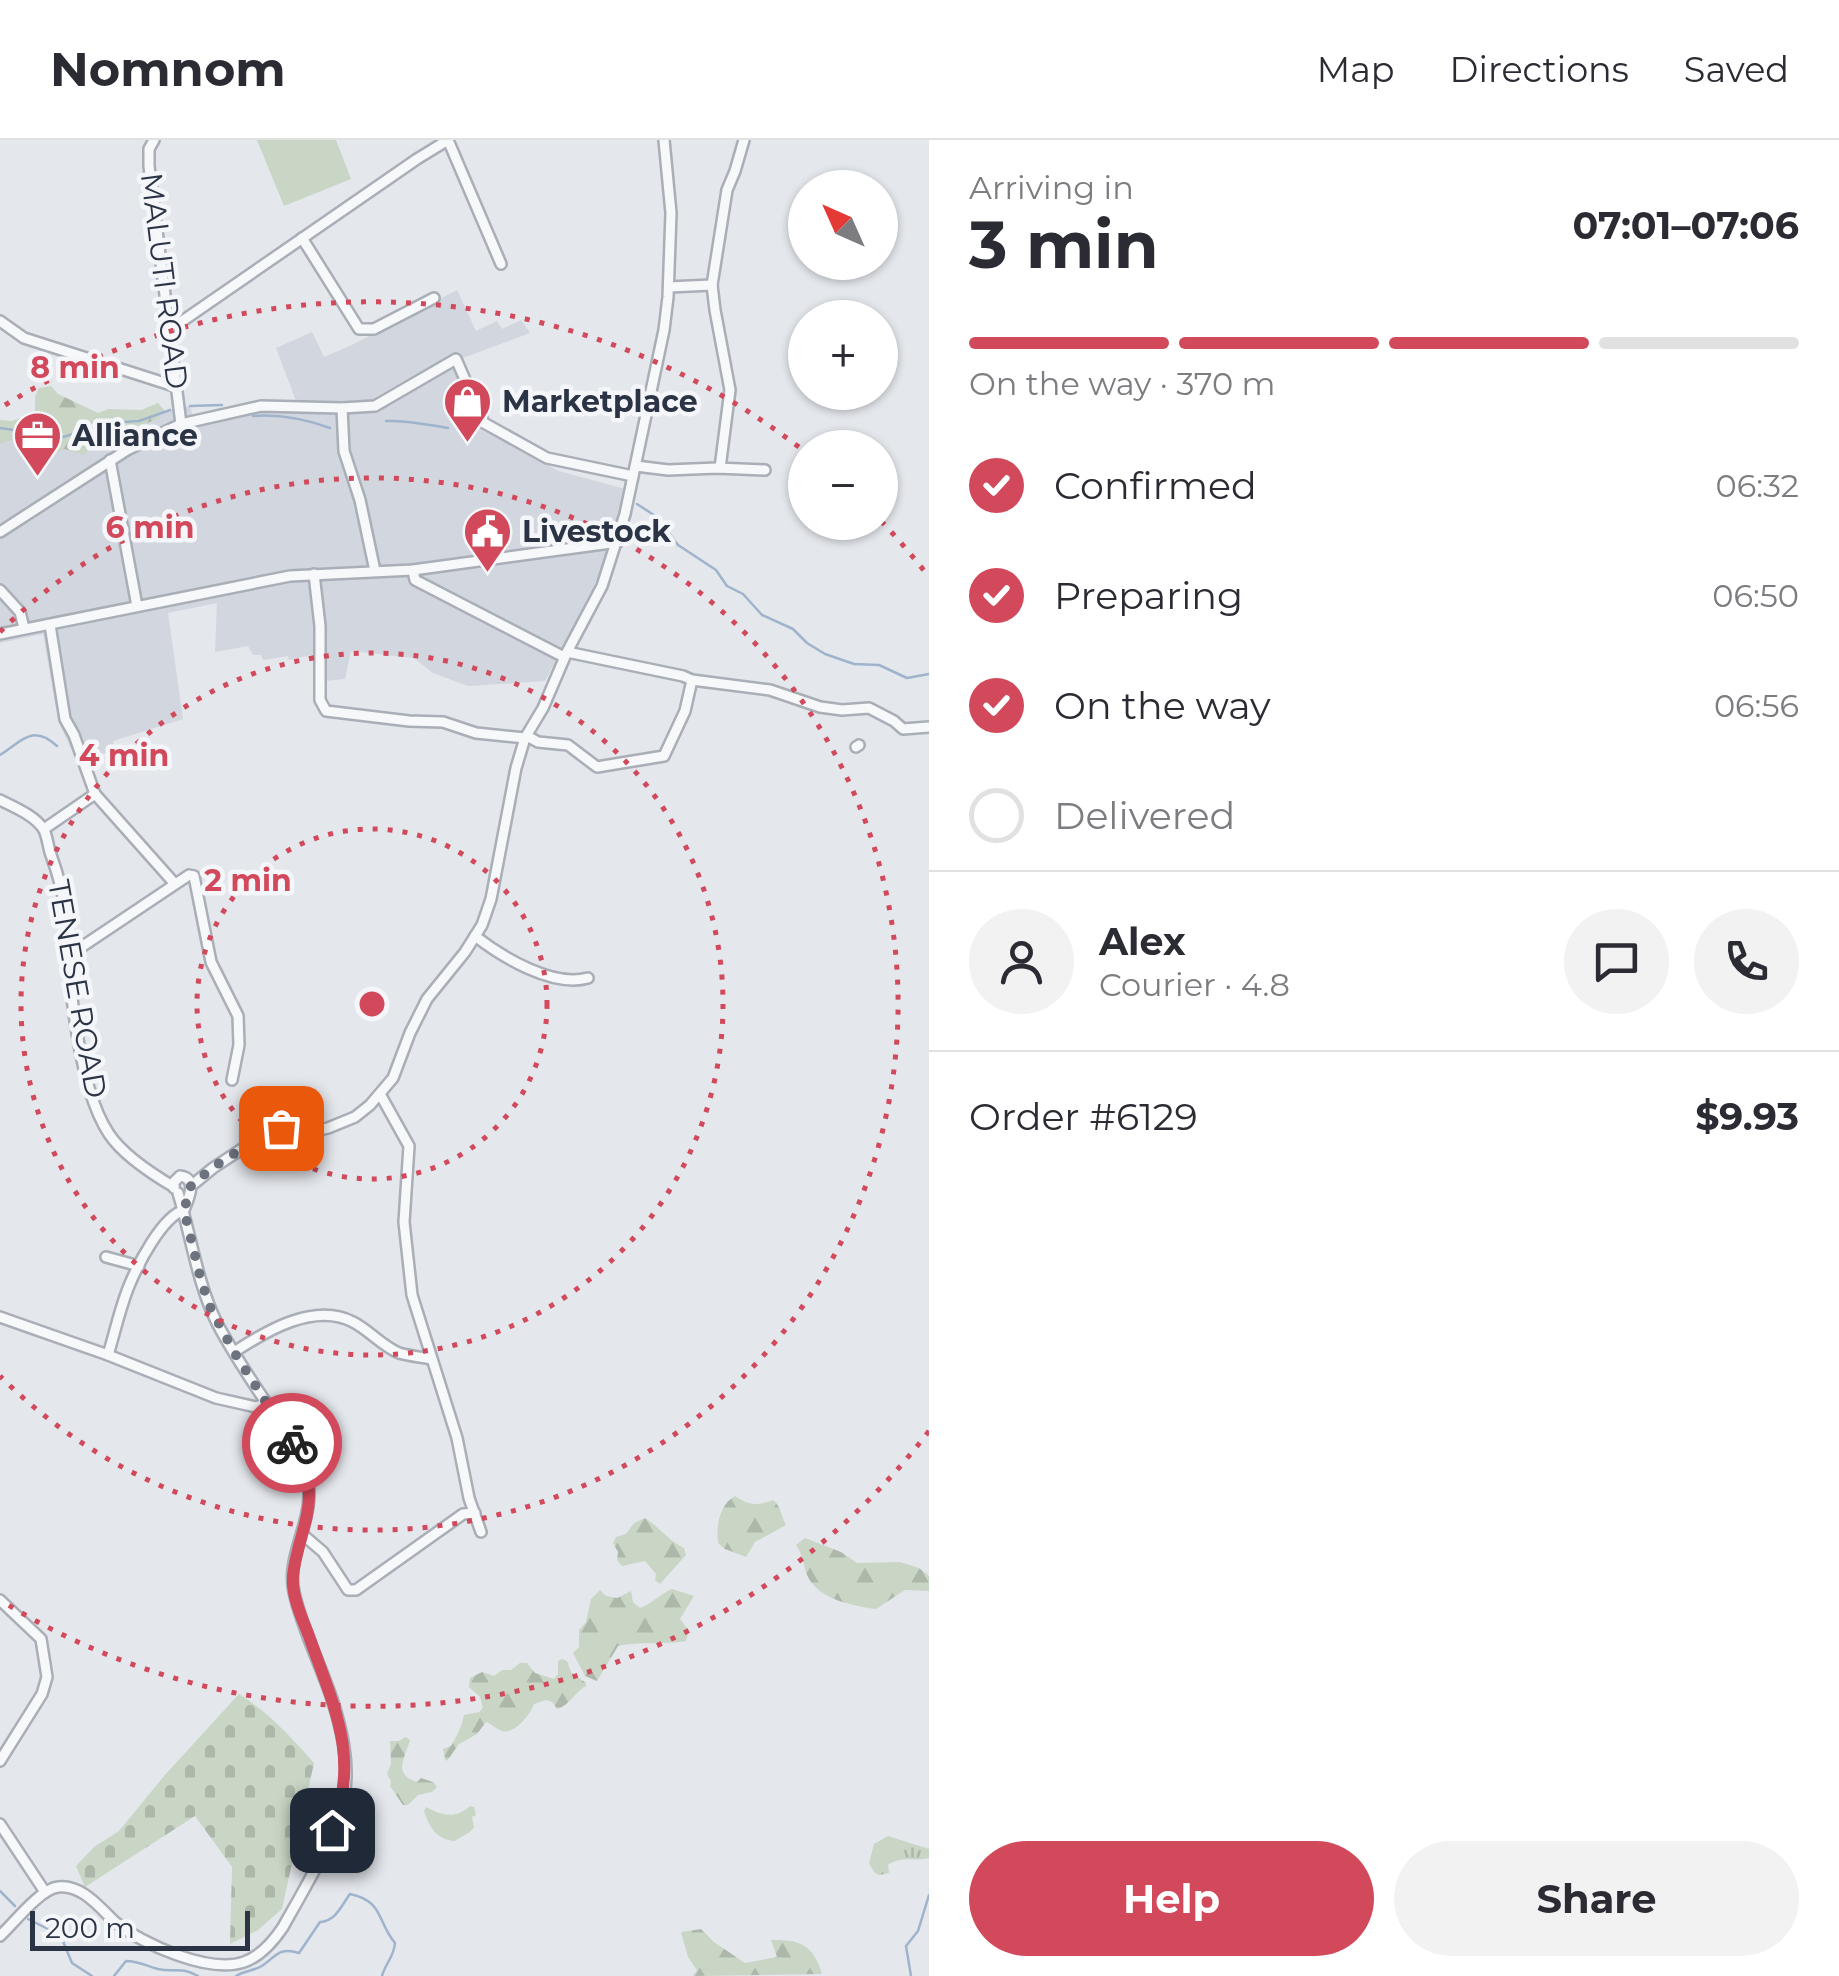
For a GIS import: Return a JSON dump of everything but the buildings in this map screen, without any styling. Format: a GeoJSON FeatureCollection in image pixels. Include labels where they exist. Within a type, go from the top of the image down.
{"type":"FeatureCollection","features":[{"type":"Feature","properties":{"kind":"street","name":"MALUTI ROAD"},"geometry":{"type":"LineString","coordinates":[[154,140],[149,166],[181,424]]}},
{"type":"Feature","properties":{"kind":"street"},"geometry":{"type":"LineString","coordinates":[[170,325],[180,322],[448,140],[500,264]]}},
{"type":"Feature","properties":{"kind":"street"},"geometry":{"type":"LineString","coordinates":[[0,1936],[45,1892],[55,1887],[70,1888],[96,1902],[116,1922],[164,1952],[202,1961],[242,1963],[274,1941],[332,1830],[344,1795],[345,1750],[294,1591],[293,1567],[308,1518],[306,1471],[209,1305],[184,1210],[182,1185],[274,1130],[314,1131],[355,1117],[380,1094],[400,1064],[427,999],[476,936],[491,899],[516,768],[526,737],[600,591],[618,542],[664,330],[669,287],[671,213],[664,140]]}},
{"type":"Feature","properties":{"kind":"street"},"geometry":{"type":"LineString","coordinates":[[720,468],[730,390],[712,284],[726,190],[744,140]]}},
{"type":"Feature","properties":{"kind":"street"},"geometry":{"type":"LineString","coordinates":[[302,238],[359,329],[374,330],[434,298]]}},
{"type":"Feature","properties":{"kind":"street"},"geometry":{"type":"LineString","coordinates":[[669,287],[712,284]]}},
{"type":"Feature","properties":{"kind":"street"},"geometry":{"type":"LineString","coordinates":[[0,321],[24,338],[178,387]]}},
{"type":"Feature","properties":{"kind":"street"},"geometry":{"type":"LineString","coordinates":[[0,532],[110,460],[181,424],[261,406],[374,406],[456,359],[484,423],[547,458],[634,471],[765,470]]}},
{"type":"Feature","properties":{"kind":"street"},"geometry":{"type":"LineString","coordinates":[[342,408],[344,450],[360,500],[374,571]]}},
{"type":"Feature","properties":{"kind":"street"},"geometry":{"type":"LineString","coordinates":[[110,460],[137,606]]}},
{"type":"Feature","properties":{"kind":"street"},"geometry":{"type":"LineString","coordinates":[[0,634],[290,576],[413,570],[618,542]]}},
{"type":"Feature","properties":{"kind":"street"},"geometry":{"type":"LineString","coordinates":[[413,570],[415,580],[566,654],[692,680],[770,690],[820,707],[870,708],[903,729],[929,727]]}},
{"type":"Feature","properties":{"kind":"street"},"geometry":{"type":"LineString","coordinates":[[314,574],[320,626],[320,700],[326,711],[443,722],[476,733],[568,744],[597,767],[664,756],[685,711],[692,680]]}},
{"type":"Feature","properties":{"kind":"street"},"geometry":{"type":"LineString","coordinates":[[0,590],[20,612],[24,628]]}},
{"type":"Feature","properties":{"kind":"street"},"geometry":{"type":"LineString","coordinates":[[50,625],[65,719],[94,794],[175,884]]}},
{"type":"Feature","properties":{"kind":"street"},"geometry":{"type":"LineString","coordinates":[[0,800],[44,829],[94,794]]}},
{"type":"Feature","properties":{"kind":"street","name":"TENESE ROAD"},"geometry":{"type":"LineString","coordinates":[[44,829],[68,921],[68,956],[92,1097],[109,1134],[122,1149],[137,1163],[182,1185]]}},
{"type":"Feature","properties":{"kind":"street"},"geometry":{"type":"LineString","coordinates":[[68,956],[189,875],[194,876],[211,962],[238,1016],[232,1080]]}},
{"type":"Feature","properties":{"kind":"street"},"geometry":{"type":"LineString","coordinates":[[476,936],[496,953],[536,972],[577,981],[588,978]]}},
{"type":"Feature","properties":{"kind":"street"},"geometry":{"type":"LineString","coordinates":[[380,1094],[409,1146],[404,1222],[409,1276],[481,1532]]}},
{"type":"Feature","properties":{"kind":"street"},"geometry":{"type":"LineString","coordinates":[[108,1355],[128,1287],[139,1266],[169,1220],[184,1210]]}},
{"type":"Feature","properties":{"kind":"street"},"geometry":{"type":"LineString","coordinates":[[106,1257],[139,1266]]}},
{"type":"Feature","properties":{"kind":"street"},"geometry":{"type":"LineString","coordinates":[[234,1352],[276,1328],[309,1316],[327,1316],[353,1322],[397,1352],[431,1359]]}},
{"type":"Feature","properties":{"kind":"street"},"geometry":{"type":"LineString","coordinates":[[0,1318],[233,1403],[256,1407],[267,1403]]}},
{"type":"Feature","properties":{"kind":"street"},"geometry":{"type":"LineString","coordinates":[[302,1534],[323,1552],[348,1590],[356,1590],[463,1514],[475,1512]]}},
{"type":"Feature","properties":{"kind":"street"},"geometry":{"type":"LineString","coordinates":[[0,1600],[40,1639],[47,1677],[42,1694],[0,1761]]}},
{"type":"Feature","properties":{"kind":"street"},"geometry":{"type":"LineString","coordinates":[[0,1824],[45,1892]]}},
{"type":"Feature","properties":{"kind":"shaded area"},"geometry":{"type":"Polygon","coordinates":[[[457,290],[476,331],[497,321],[502,329],[521,320],[530,333],[463,358],[459,352],[377,396],[378,400],[296,401],[276,348],[312,332],[324,357],[457,290]]]}},
{"type":"Feature","properties":{"kind":"shaded area"},"geometry":{"type":"Polygon","coordinates":[[[453,369],[481,430],[559,471],[625,489],[616,531],[593,588],[545,681],[468,686],[433,673],[414,658],[351,651],[345,679],[315,682],[312,655],[263,660],[261,655],[253,655],[248,646],[215,652],[217,603],[168,613],[183,719],[113,741],[114,750],[77,762],[58,720],[43,634],[0,643],[0,428],[63,437],[190,406],[195,425],[263,411],[346,414],[377,408],[453,369]]]}},
{"type":"Feature","properties":{"kind":"green space"},"geometry":{"type":"Polygon","coordinates":[[[257,140],[336,140],[351,179],[284,206],[257,140]]]}},
{"type":"Feature","properties":{"kind":"green space"},"geometry":{"type":"Polygon","coordinates":[[[51,386],[58,394],[98,413],[108,409],[141,410],[158,403],[164,410],[158,419],[126,430],[87,424],[84,431],[88,450],[84,455],[65,449],[51,455],[39,443],[23,453],[12,440],[0,444],[0,420],[12,421],[35,412],[39,388],[51,386]]]}},
{"type":"Feature","properties":{"kind":"green space"},"geometry":{"type":"Polygon","coordinates":[[[735,1496],[754,1504],[773,1500],[786,1525],[755,1542],[746,1557],[718,1543],[720,1516],[735,1496]]]}},
{"type":"Feature","properties":{"kind":"green space"},"geometry":{"type":"Polygon","coordinates":[[[645,1518],[684,1548],[686,1555],[660,1584],[645,1561],[622,1566],[613,1543],[645,1518]]]}},
{"type":"Feature","properties":{"kind":"green space"},"geometry":{"type":"Polygon","coordinates":[[[805,1538],[857,1563],[900,1562],[919,1568],[929,1576],[929,1591],[905,1590],[876,1609],[827,1596],[807,1575],[796,1545],[805,1538]]]}},
{"type":"Feature","properties":{"kind":"green space"},"geometry":{"type":"Polygon","coordinates":[[[672,1589],[694,1596],[680,1619],[689,1631],[686,1641],[618,1646],[597,1681],[585,1676],[573,1653],[579,1647],[579,1630],[586,1622],[591,1599],[600,1590],[617,1598],[631,1591],[633,1602],[640,1608],[672,1589]]]}},
{"type":"Feature","properties":{"kind":"green space"},"geometry":{"type":"Polygon","coordinates":[[[562,1659],[586,1683],[569,1702],[557,1709],[546,1700],[534,1704],[512,1730],[500,1730],[486,1722],[445,1759],[443,1749],[451,1746],[464,1715],[483,1708],[480,1697],[469,1687],[470,1678],[482,1672],[494,1676],[527,1663],[535,1673],[554,1679],[562,1659]]]}},
{"type":"Feature","properties":{"kind":"green space"},"geometry":{"type":"Polygon","coordinates":[[[239,1694],[270,1717],[314,1763],[282,1909],[258,1930],[230,1944],[232,1867],[195,1816],[85,1887],[76,1866],[94,1847],[119,1831],[239,1694]]]}},
{"type":"Feature","properties":{"kind":"green space"},"geometry":{"type":"Polygon","coordinates":[[[406,1737],[410,1740],[402,1765],[405,1775],[417,1782],[421,1778],[433,1782],[437,1787],[403,1805],[387,1774],[391,1764],[390,1741],[406,1737]]]}},
{"type":"Feature","properties":{"kind":"green space"},"geometry":{"type":"Polygon","coordinates":[[[470,1806],[476,1815],[472,1817],[474,1827],[455,1841],[435,1832],[424,1811],[426,1807],[454,1814],[470,1806]]]}},
{"type":"Feature","properties":{"kind":"green space"},"geometry":{"type":"Polygon","coordinates":[[[888,1836],[929,1849],[929,1858],[898,1860],[888,1865],[889,1873],[875,1873],[869,1864],[874,1844],[888,1836]]]}},
{"type":"Feature","properties":{"kind":"green space"},"geometry":{"type":"Polygon","coordinates":[[[701,1929],[745,1963],[777,1957],[771,1940],[798,1943],[815,1957],[822,1974],[693,1976],[697,1970],[688,1957],[681,1932],[701,1929]]]}},
{"type":"Feature","properties":{"kind":"waterway"},"geometry":{"type":"LineString","coordinates":[[190,406],[222,405]]}},
{"type":"Feature","properties":{"kind":"waterway"},"geometry":{"type":"LineString","coordinates":[[0,428],[63,437],[109,423],[139,421],[170,410]]}},
{"type":"Feature","properties":{"kind":"waterway"},"geometry":{"type":"LineString","coordinates":[[253,416],[292,418],[330,428]]}},
{"type":"Feature","properties":{"kind":"waterway"},"geometry":{"type":"LineString","coordinates":[[386,421],[448,428]]}},
{"type":"Feature","properties":{"kind":"waterway"},"geometry":{"type":"LineString","coordinates":[[637,504],[657,517],[678,545],[716,570],[727,586],[743,594],[762,615],[793,629],[825,654],[854,664],[879,665],[907,678],[929,674]]}},
{"type":"Feature","properties":{"kind":"waterway"},"geometry":{"type":"LineString","coordinates":[[0,755],[34,735],[57,746]]}},
{"type":"Feature","properties":{"kind":"waterway"},"geometry":{"type":"LineString","coordinates":[[0,1891],[15,1906]]}},
{"type":"Feature","properties":{"kind":"waterway"},"geometry":{"type":"LineString","coordinates":[[236,1976],[260,1967],[281,1952],[299,1953],[320,1922],[334,1916],[350,1894],[374,1907],[395,1943],[382,1976]]}},
{"type":"Feature","properties":{"kind":"waterway"},"geometry":{"type":"LineString","coordinates":[[911,1976],[906,1946],[918,1931],[929,1895]]}},
{"type":"Feature","properties":{"kind":"waterway"},"geometry":{"type":"LineString","coordinates":[[28,1919],[62,1939],[72,1963],[92,1976]]}},
{"type":"Feature","properties":{"kind":"waterway"},"geometry":{"type":"LineString","coordinates":[[114,1976],[126,1961],[198,1976]]}},
{"type":"Feature","properties":{"kind":"way so far"},"geometry":{"type":"LineString","coordinates":[[281,1128],[243,1146],[212,1168],[191,1186],[184,1210],[209,1305],[292,1443]]}},
{"type":"Feature","properties":{"kind":"place","name":"Marketplace"},"geometry":{"type":"Point","coordinates":[467,444]}},
{"type":"Feature","properties":{"kind":"place","name":"Alliance"},"geometry":{"type":"Point","coordinates":[37,478]}},
{"type":"Feature","properties":{"kind":"place","name":"Livestock"},"geometry":{"type":"Point","coordinates":[487,574]}},
{"type":"Feature","properties":{"kind":"route"},"geometry":{"type":"LineString","coordinates":[[292,1443],[306,1471],[310,1495],[292,1580],[345,1750],[344,1795],[332,1830]]}}]}
